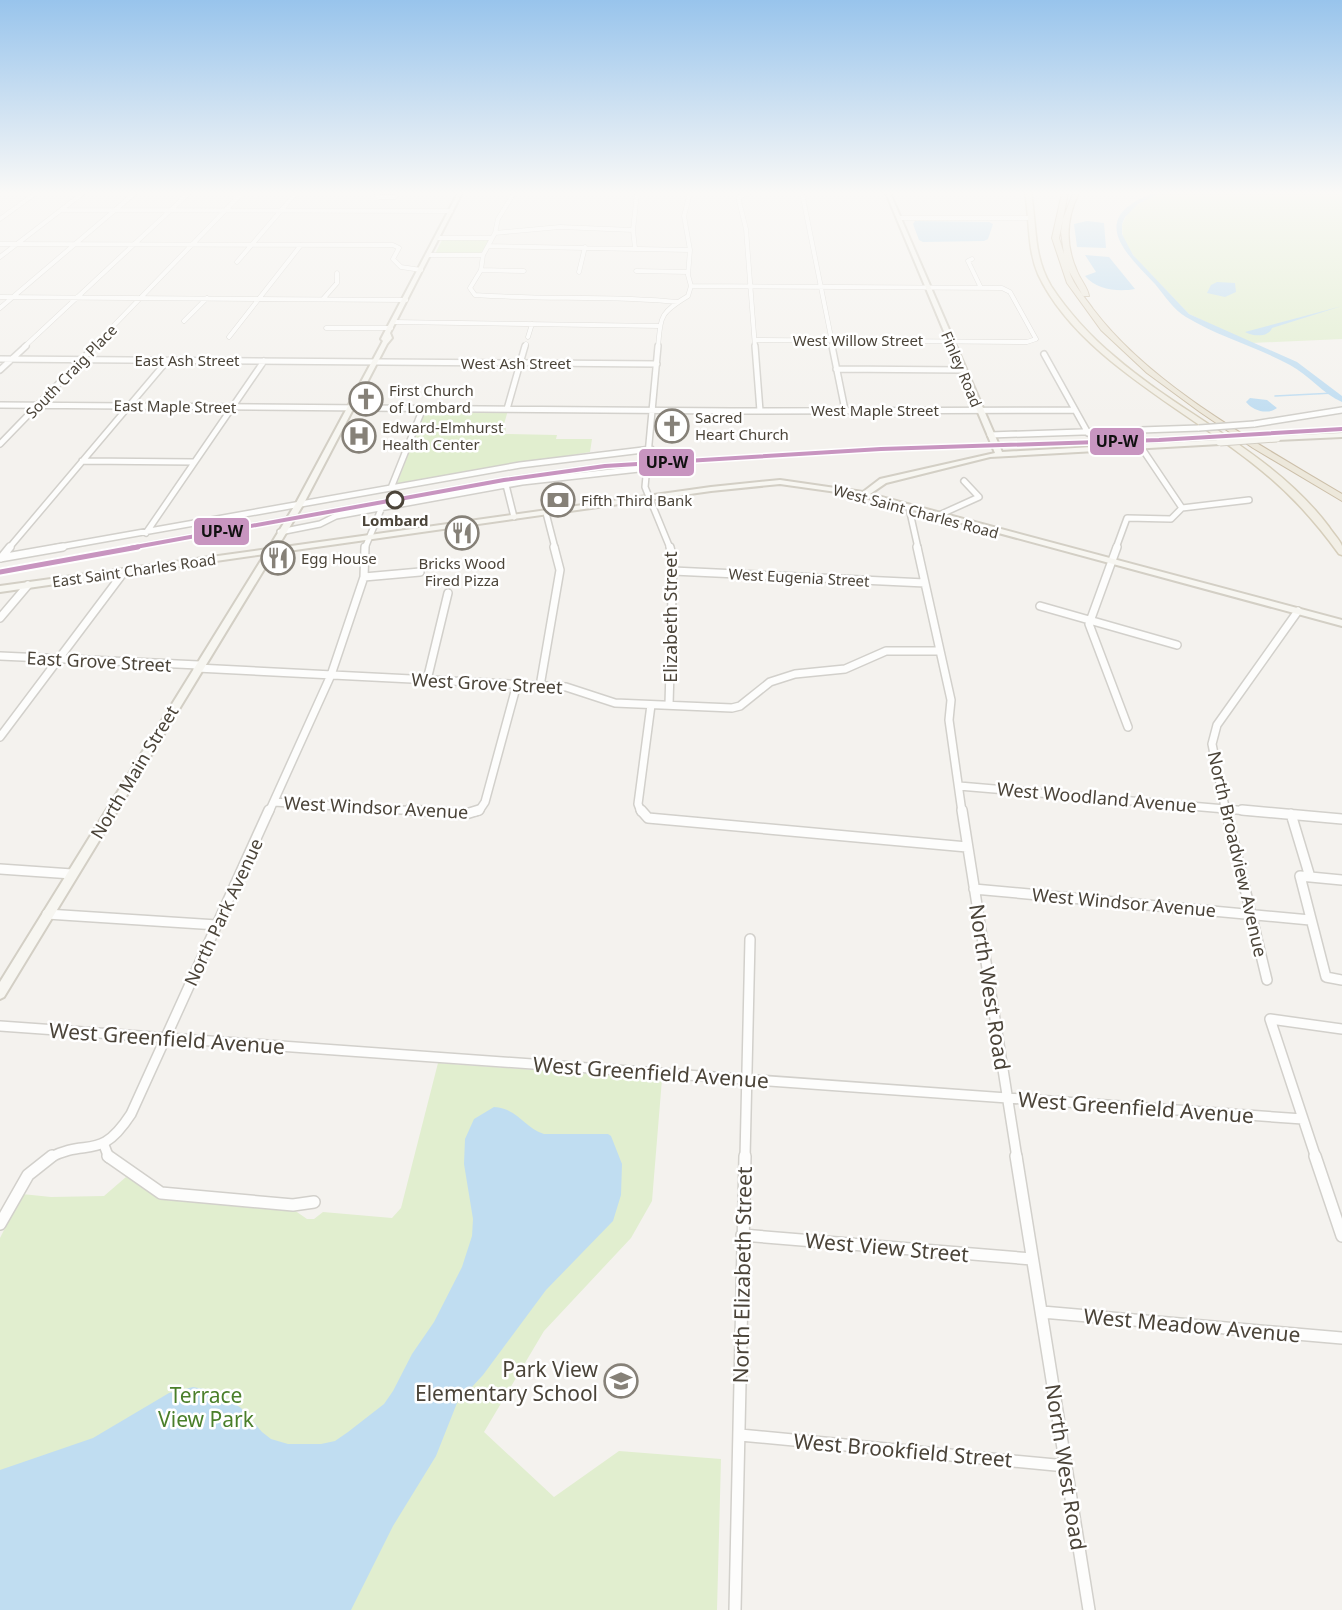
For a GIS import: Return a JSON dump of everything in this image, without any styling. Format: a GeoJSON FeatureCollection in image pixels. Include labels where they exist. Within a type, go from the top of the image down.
{"type":"FeatureCollection","features":[{"type":"Feature","properties":{"kind":"highway"},"geometry":{"type":"LineString","coordinates":[[1062,268],[1066,279],[1095,320],[1134,358],[1182,395],[1342,498]]}},
{"type":"Feature","properties":{"kind":"highway"},"geometry":{"type":"LineString","coordinates":[[1073,268],[1077,279],[1101,313],[1144,356],[1175,381],[1342,488]]}},
{"type":"Feature","properties":{"kind":"main road","name":"Finley Road"},"geometry":{"type":"LineString","coordinates":[[919,268],[999,454]]}},
{"type":"Feature","properties":{"kind":"main road"},"geometry":{"type":"LineString","coordinates":[[1039,268],[1060,304],[1083,331],[1146,386],[1280,480],[1321,520],[1342,552]]}},
{"type":"Feature","properties":{"kind":"main road","name":"North Main Street"},"geometry":{"type":"LineString","coordinates":[[0,993],[298,505],[384,343],[389,339],[391,328],[421,270]]}},
{"type":"Feature","properties":{"kind":"main road"},"geometry":{"type":"LineString","coordinates":[[864,495],[884,481],[999,454],[1342,435]]}},
{"type":"Feature","properties":{"kind":"main road","name":"West Saint Charles Road"},"geometry":{"type":"LineString","coordinates":[[269,551],[775,482],[864,495],[1342,623]]}},
{"type":"Feature","properties":{"kind":"main road","name":"East Saint Charles Road"},"geometry":{"type":"LineString","coordinates":[[0,589],[269,551]]}},
{"type":"Feature","properties":{"kind":"street"},"geometry":{"type":"LineString","coordinates":[[0,308],[47,268]]}},
{"type":"Feature","properties":{"kind":"street"},"geometry":{"type":"LineString","coordinates":[[0,370],[109,268]]}},
{"type":"Feature","properties":{"kind":"street","name":"South Craig Place"},"geometry":{"type":"LineString","coordinates":[[0,444],[171,268]]}},
{"type":"Feature","properties":{"kind":"street"},"geometry":{"type":"LineString","coordinates":[[229,337],[282,268]]}},
{"type":"Feature","properties":{"kind":"street"},"geometry":{"type":"LineString","coordinates":[[404,268],[421,270]]}},
{"type":"Feature","properties":{"kind":"street"},"geometry":{"type":"LineString","coordinates":[[649,498],[645,487],[651,449],[662,313],[688,296],[691,286],[688,268]]}},
{"type":"Feature","properties":{"kind":"street"},"geometry":{"type":"LineString","coordinates":[[749,268],[760,411]]}},
{"type":"Feature","properties":{"kind":"street"},"geometry":{"type":"LineString","coordinates":[[816,268],[845,410]]}},
{"type":"Feature","properties":{"kind":"street"},"geometry":{"type":"LineString","coordinates":[[691,286],[981,288],[971,268]]}},
{"type":"Feature","properties":{"kind":"street"},"geometry":{"type":"LineString","coordinates":[[524,271],[482,270],[470,288],[475,294],[530,299],[647,298],[678,302]]}},
{"type":"Feature","properties":{"kind":"street"},"geometry":{"type":"LineString","coordinates":[[636,271],[688,272]]}},
{"type":"Feature","properties":{"kind":"street"},"geometry":{"type":"LineString","coordinates":[[323,299],[337,283],[337,273]]}},
{"type":"Feature","properties":{"kind":"street","name":"West Willow Street"},"geometry":{"type":"LineString","coordinates":[[755,340],[1034,341],[1036,339],[1010,292],[1005,289],[981,288]]}},
{"type":"Feature","properties":{"kind":"street"},"geometry":{"type":"LineString","coordinates":[[0,297],[406,300]]}},
{"type":"Feature","properties":{"kind":"street"},"geometry":{"type":"LineString","coordinates":[[184,321],[207,298]]}},
{"type":"Feature","properties":{"kind":"street"},"geometry":{"type":"LineString","coordinates":[[326,328],[532,324],[660,326]]}},
{"type":"Feature","properties":{"kind":"street"},"geometry":{"type":"LineString","coordinates":[[528,337],[532,324]]}},
{"type":"Feature","properties":{"kind":"street"},"geometry":{"type":"LineString","coordinates":[[507,409],[526,344]]}},
{"type":"Feature","properties":{"kind":"street"},"geometry":{"type":"LineString","coordinates":[[1044,354],[1088,433]]}},
{"type":"Feature","properties":{"kind":"street","name":"East Ash Street"},"geometry":{"type":"LineString","coordinates":[[0,359],[374,362]]}},
{"type":"Feature","properties":{"kind":"street"},"geometry":{"type":"LineString","coordinates":[[0,558],[167,360]]}},
{"type":"Feature","properties":{"kind":"street"},"geometry":{"type":"LineString","coordinates":[[146,533],[264,361]]}},
{"type":"Feature","properties":{"kind":"street","name":"West Ash Street"},"geometry":{"type":"LineString","coordinates":[[374,362],[657,364]]}},
{"type":"Feature","properties":{"kind":"street"},"geometry":{"type":"LineString","coordinates":[[836,369],[963,370]]}},
{"type":"Feature","properties":{"kind":"street","name":"East Maple Street"},"geometry":{"type":"LineString","coordinates":[[0,405],[350,408]]}},
{"type":"Feature","properties":{"kind":"street","name":"West Maple Street"},"geometry":{"type":"LineString","coordinates":[[350,408],[760,411],[1076,410]]}},
{"type":"Feature","properties":{"kind":"street"},"geometry":{"type":"LineString","coordinates":[[391,488],[423,408]]}},
{"type":"Feature","properties":{"kind":"street"},"geometry":{"type":"LineString","coordinates":[[990,435],[1199,428],[1254,424],[1342,410]]}},
{"type":"Feature","properties":{"kind":"street"},"geometry":{"type":"LineString","coordinates":[[1141,447],[1182,508]]}},
{"type":"Feature","properties":{"kind":"street"},"geometry":{"type":"LineString","coordinates":[[0,558],[540,462],[651,449]]}},
{"type":"Feature","properties":{"kind":"street"},"geometry":{"type":"LineString","coordinates":[[82,461],[194,462]]}},
{"type":"Feature","properties":{"kind":"street"},"geometry":{"type":"LineString","coordinates":[[280,532],[382,507],[506,485],[648,468]]}},
{"type":"Feature","properties":{"kind":"street"},"geometry":{"type":"LineString","coordinates":[[937,516],[979,497],[964,481]]}},
{"type":"Feature","properties":{"kind":"street"},"geometry":{"type":"LineString","coordinates":[[506,485],[514,517]]}},
{"type":"Feature","properties":{"kind":"street","name":"Elizabeth Street"},"geometry":{"type":"LineString","coordinates":[[649,498],[668,537],[673,571],[669,705]]}},
{"type":"Feature","properties":{"kind":"street"},"geometry":{"type":"LineString","coordinates":[[1182,508],[1249,500]]}},
{"type":"Feature","properties":{"kind":"street","name":"North Park Avenue"},"geometry":{"type":"LineString","coordinates":[[104,1145],[126,1123],[331,675],[364,577],[365,547],[382,507]]}},
{"type":"Feature","properties":{"kind":"street","name":"North West Road"},"geometry":{"type":"LineString","coordinates":[[909,508],[951,700],[949,720],[967,847],[1009,1098],[1032,1259],[1089,1610]]}},
{"type":"Feature","properties":{"kind":"street"},"geometry":{"type":"LineString","coordinates":[[1128,727],[1089,629],[1089,620],[1127,518],[1137,516],[1170,519],[1177,516],[1182,508]]}},
{"type":"Feature","properties":{"kind":"street"},"geometry":{"type":"LineString","coordinates":[[540,686],[560,570],[546,513]]}},
{"type":"Feature","properties":{"kind":"street","name":"West Eugenia Street"},"geometry":{"type":"LineString","coordinates":[[673,571],[925,583]]}},
{"type":"Feature","properties":{"kind":"street"},"geometry":{"type":"LineString","coordinates":[[0,737],[124,572]]}},
{"type":"Feature","properties":{"kind":"street"},"geometry":{"type":"LineString","coordinates":[[364,577],[420,572]]}},
{"type":"Feature","properties":{"kind":"street"},"geometry":{"type":"LineString","coordinates":[[0,618],[28,585]]}},
{"type":"Feature","properties":{"kind":"street"},"geometry":{"type":"LineString","coordinates":[[427,680],[448,592]]}},
{"type":"Feature","properties":{"kind":"street"},"geometry":{"type":"LineString","coordinates":[[1040,606],[1177,645]]}},
{"type":"Feature","properties":{"kind":"street","name":"North Broadview Avenue"},"geometry":{"type":"LineString","coordinates":[[1267,980],[1212,752],[1215,729],[1298,611]]}},
{"type":"Feature","properties":{"kind":"street","name":"West Grove Street"},"geometry":{"type":"LineString","coordinates":[[198,666],[576,688],[606,702],[732,708],[740,705],[770,682],[795,674],[845,669],[886,651],[940,651]]}},
{"type":"Feature","properties":{"kind":"street","name":"East Grove Street"},"geometry":{"type":"LineString","coordinates":[[0,656],[198,666]]}},
{"type":"Feature","properties":{"kind":"street","name":"West Windsor Avenue"},"geometry":{"type":"LineString","coordinates":[[274,802],[466,814],[479,811],[485,802],[517,684]]}},
{"type":"Feature","properties":{"kind":"street"},"geometry":{"type":"LineString","coordinates":[[651,705],[638,804],[642,814],[652,819],[967,847]]}},
{"type":"Feature","properties":{"kind":"street","name":"West Woodland Avenue"},"geometry":{"type":"LineString","coordinates":[[959,786],[1342,819]]}},
{"type":"Feature","properties":{"kind":"street"},"geometry":{"type":"LineString","coordinates":[[1291,814],[1310,877]]}},
{"type":"Feature","properties":{"kind":"street"},"geometry":{"type":"LineString","coordinates":[[0,869],[72,874]]}},
{"type":"Feature","properties":{"kind":"street"},"geometry":{"type":"LineString","coordinates":[[1342,880],[1300,876],[1326,977],[1342,980]]}},
{"type":"Feature","properties":{"kind":"street","name":"West Windsor Avenue"},"geometry":{"type":"LineString","coordinates":[[974,889],[1310,920]]}},
{"type":"Feature","properties":{"kind":"street"},"geometry":{"type":"LineString","coordinates":[[47,914],[217,925]]}},
{"type":"Feature","properties":{"kind":"street","name":"North Elizabeth Street"},"geometry":{"type":"LineString","coordinates":[[735,1610],[750,939]]}},
{"type":"Feature","properties":{"kind":"street"},"geometry":{"type":"LineString","coordinates":[[1342,1029],[1270,1019],[1342,1236]]}},
{"type":"Feature","properties":{"kind":"street","name":"West Greenfield Avenue"},"geometry":{"type":"LineString","coordinates":[[0,1026],[1303,1119]]}},
{"type":"Feature","properties":{"kind":"street"},"geometry":{"type":"LineString","coordinates":[[0,1224],[24,1179],[40,1163],[59,1154],[104,1145],[109,1158],[148,1186],[168,1194],[293,1205],[314,1202]]}},
{"type":"Feature","properties":{"kind":"street","name":"West View Street"},"geometry":{"type":"LineString","coordinates":[[742,1235],[1032,1259]]}},
{"type":"Feature","properties":{"kind":"street","name":"West Meadow Avenue"},"geometry":{"type":"LineString","coordinates":[[1042,1312],[1342,1338]]}},
{"type":"Feature","properties":{"kind":"street","name":"West Brookfield Street"},"geometry":{"type":"LineString","coordinates":[[740,1435],[1066,1466]]}},
{"type":"Feature","properties":{"kind":"green space"},"geometry":{"type":"Polygon","coordinates":[[[1145,268],[1342,268],[1342,339],[1251,343],[1189,314],[1145,268]]]}},
{"type":"Feature","properties":{"kind":"green space"},"geometry":{"type":"Polygon","coordinates":[[[425,410],[508,410],[503,428],[506,428],[505,434],[557,435],[556,439],[592,439],[590,452],[397,484],[425,410]]]}},
{"type":"Feature","properties":{"kind":"green space","name":"Terrace View Park"},"geometry":{"type":"Polygon","coordinates":[[[438,1063],[662,1079],[652,1201],[631,1238],[544,1331],[484,1432],[554,1497],[619,1451],[721,1459],[717,1610],[0,1610],[0,1238],[22,1194],[51,1197],[104,1196],[126,1177],[164,1199],[294,1210],[307,1219],[314,1219],[323,1212],[392,1218],[401,1208],[438,1063]]]}},
{"type":"Feature","properties":{"kind":"water"},"geometry":{"type":"Polygon","coordinates":[[[1093,268],[1118,268],[1135,289],[1101,287],[1085,276],[1096,272],[1093,268]]]}},
{"type":"Feature","properties":{"kind":"water"},"geometry":{"type":"Polygon","coordinates":[[[1217,282],[1235,283],[1236,292],[1225,297],[1207,293],[1211,285],[1217,282]]]}},
{"type":"Feature","properties":{"kind":"water"},"geometry":{"type":"Polygon","coordinates":[[[1342,306],[1272,328],[1265,335],[1245,332],[1342,306]]]}},
{"type":"Feature","properties":{"kind":"water"},"geometry":{"type":"Polygon","coordinates":[[[1250,398],[1267,400],[1277,408],[1265,412],[1257,410],[1246,402],[1250,398]]]}},
{"type":"Feature","properties":{"kind":"water"},"geometry":{"type":"Polygon","coordinates":[[[494,1107],[509,1111],[544,1134],[608,1134],[611,1136],[622,1164],[621,1195],[613,1221],[546,1290],[483,1375],[457,1403],[436,1456],[393,1526],[351,1610],[0,1610],[0,1470],[93,1438],[169,1393],[193,1387],[214,1391],[225,1397],[241,1408],[271,1439],[288,1444],[321,1444],[335,1441],[384,1404],[412,1354],[434,1322],[462,1267],[472,1236],[473,1219],[464,1164],[465,1139],[474,1119],[494,1107]]]}},
{"type":"Feature","properties":{"kind":"waterway"},"geometry":{"type":"LineString","coordinates":[[1143,268],[1187,315],[1294,364],[1342,400]]}},
{"type":"Feature","properties":{"kind":"waterway"},"geometry":{"type":"LineString","coordinates":[[1275,396],[1334,393]]}},
{"type":"Feature","properties":{"kind":"railway"},"geometry":{"type":"LineString","coordinates":[[119,548],[504,478],[605,464],[904,447],[1145,439],[1342,428]]}},
{"type":"Feature","properties":{"kind":"railway"},"geometry":{"type":"LineString","coordinates":[[0,570],[127,547]]}},
{"type":"Feature","properties":{"kind":"transit line","name":"UP-W"},"geometry":{"type":"LineString","coordinates":[[0,572],[504,480],[605,466],[881,449],[1159,440],[1342,429]]}},
{"type":"Feature","properties":{"kind":"place","name":"First Church of Lombard"},"geometry":{"type":"Point","coordinates":[366,399]}},
{"type":"Feature","properties":{"kind":"place","name":"Sacred Heart Church"},"geometry":{"type":"Point","coordinates":[672,426]}},
{"type":"Feature","properties":{"kind":"place","name":"Edward-Elmhurst Health Center"},"geometry":{"type":"Point","coordinates":[359,436]}},
{"type":"Feature","properties":{"kind":"place","name":"Lombard"},"geometry":{"type":"Point","coordinates":[395,500]}},
{"type":"Feature","properties":{"kind":"place","name":"Fifth Third Bank"},"geometry":{"type":"Point","coordinates":[558,500]}},
{"type":"Feature","properties":{"kind":"place","name":"Bricks Wood Fired Pizza"},"geometry":{"type":"Point","coordinates":[462,533]}},
{"type":"Feature","properties":{"kind":"place","name":"Egg House"},"geometry":{"type":"Point","coordinates":[278,558]}},
{"type":"Feature","properties":{"kind":"place","name":"Park View Elementary School"},"geometry":{"type":"Point","coordinates":[621,1381]}}]}
